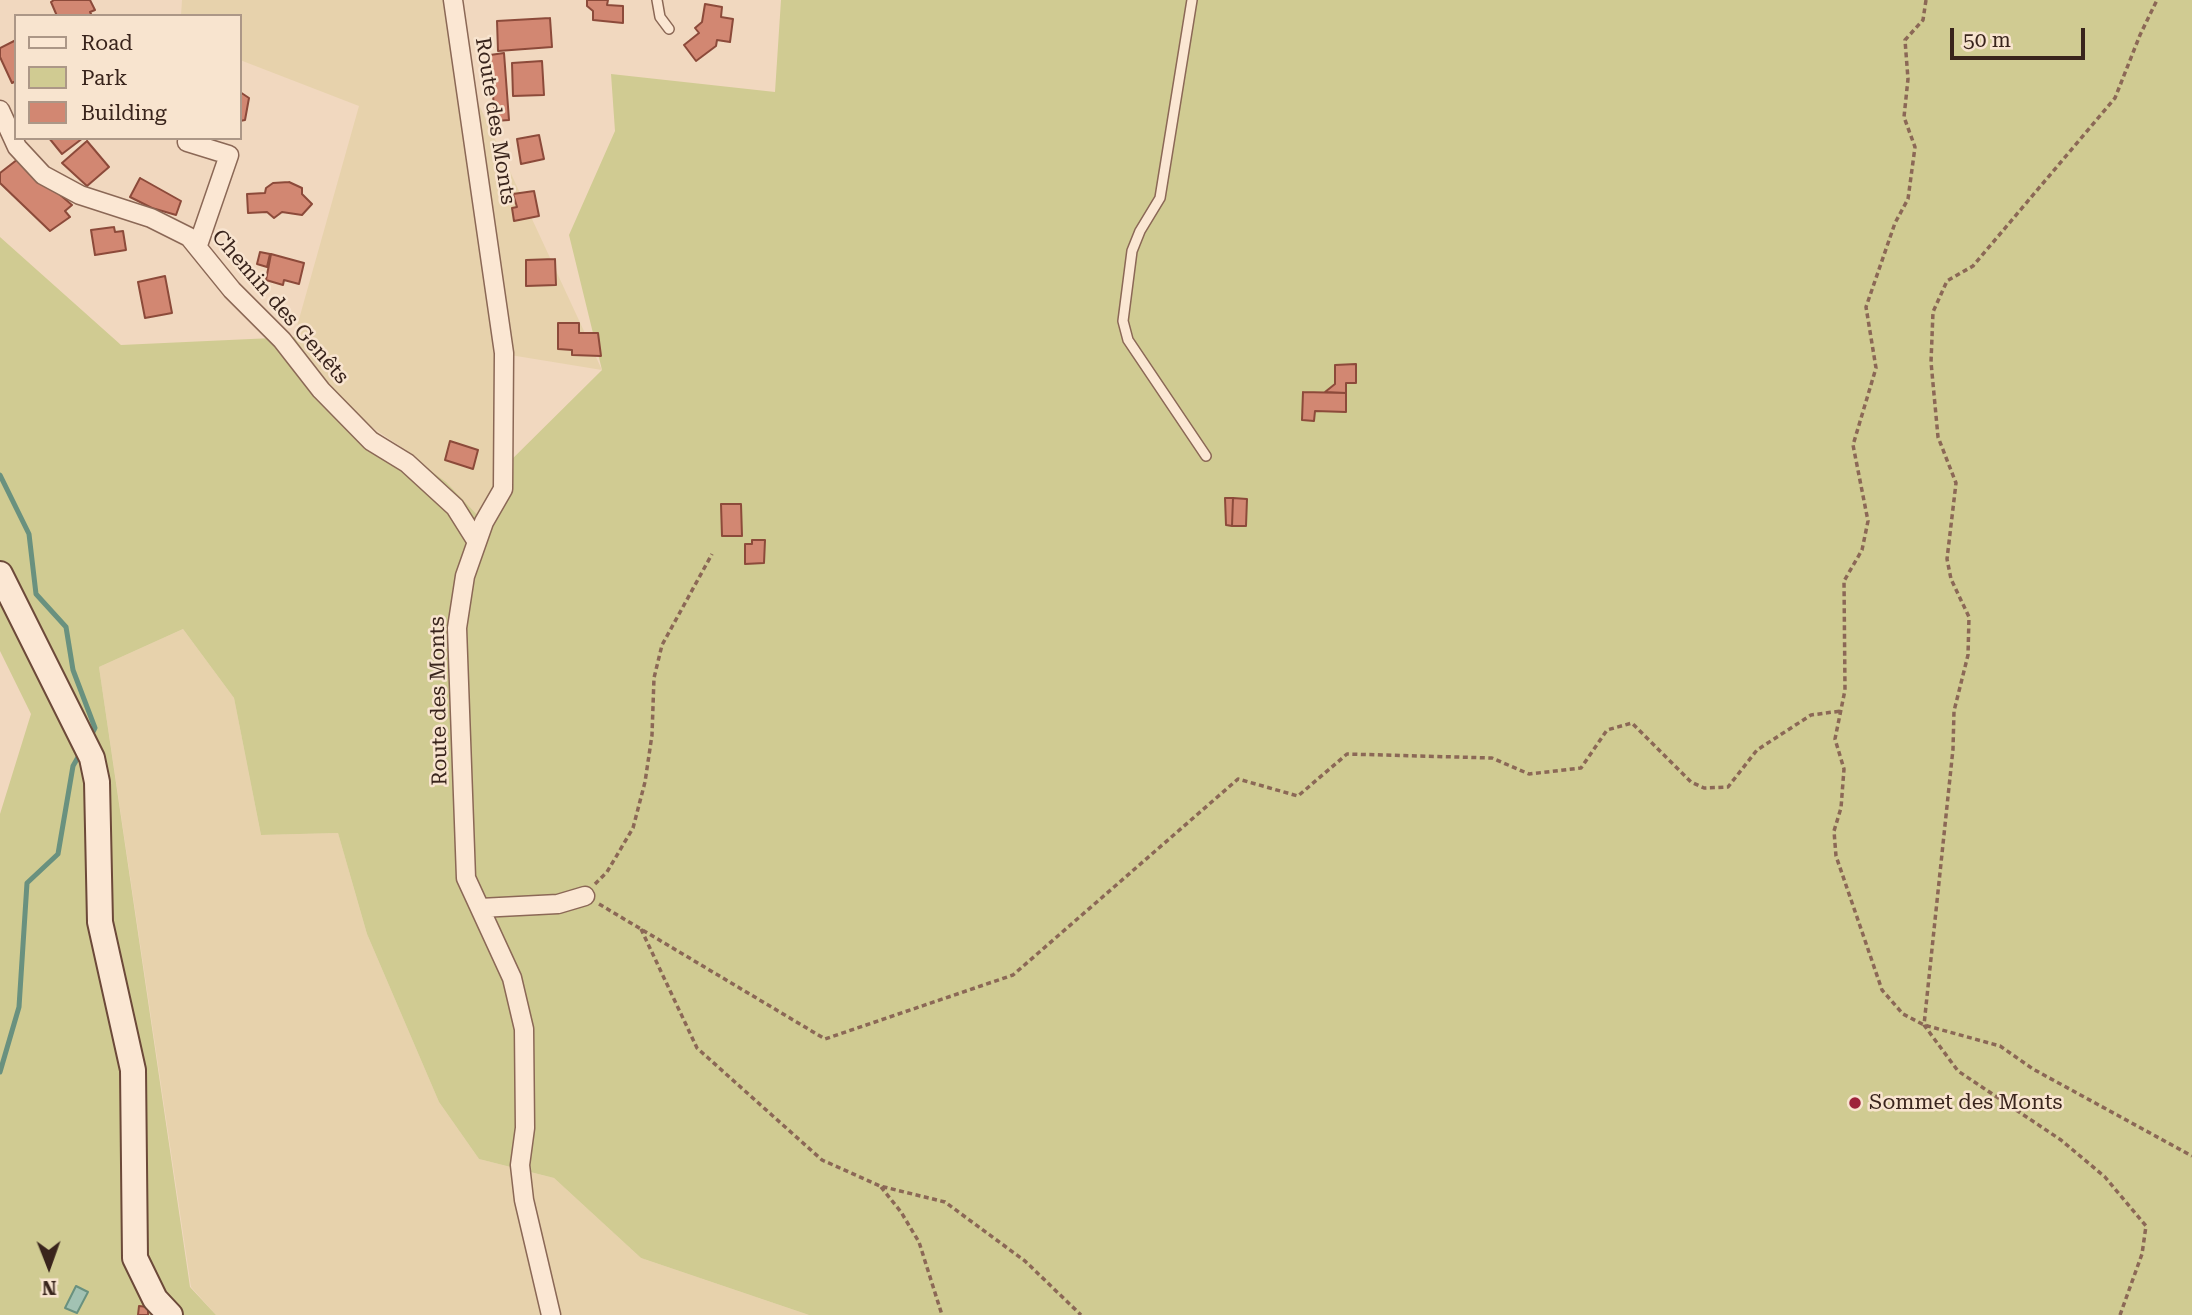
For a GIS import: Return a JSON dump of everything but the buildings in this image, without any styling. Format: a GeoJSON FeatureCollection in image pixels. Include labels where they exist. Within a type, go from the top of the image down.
{"type":"FeatureCollection","features":[{"type":"Feature","properties":{"kind":"street","name":"Route des Monts"},"geometry":{"type":"LineString","coordinates":[[453,0],[504,354],[503,489],[484,522],[465,576],[457,628],[466,878],[512,978],[524,1029],[526,1128],[520,1165],[524,1200],[551,1315]]}},
{"type":"Feature","properties":{"kind":"street","name":"Chemin des Genêts"},"geometry":{"type":"LineString","coordinates":[[0,110],[17,147],[43,174],[80,195],[151,218],[189,237],[198,245],[232,289],[282,340],[321,390],[371,442],[407,463],[455,507],[477,542]]}},
{"type":"Feature","properties":{"kind":"street"},"geometry":{"type":"LineString","coordinates":[[187,142],[229,155],[198,245]]}},
{"type":"Feature","properties":{"kind":"street"},"geometry":{"type":"LineString","coordinates":[[0,575],[86,747],[97,782],[100,922],[134,1070],[135,1258],[155,1299],[170,1315]]}},
{"type":"Feature","properties":{"kind":"street"},"geometry":{"type":"LineString","coordinates":[[480,908],[558,904],[584,895]]}},
{"type":"Feature","properties":{"kind":"lane"},"geometry":{"type":"LineString","coordinates":[[657,0],[660,17],[669,29]]}},
{"type":"Feature","properties":{"kind":"lane"},"geometry":{"type":"LineString","coordinates":[[1192,0],[1160,198],[1140,231],[1132,251],[1123,321],[1128,340],[1206,456]]}},
{"type":"Feature","properties":{"kind":"path"},"geometry":{"type":"LineString","coordinates":[[1926,0],[1923,20],[1905,40],[1908,79],[1904,117],[1915,147],[1908,199],[1895,223],[1866,307],[1876,368],[1853,444],[1868,521],[1862,550],[1844,581],[1845,691],[1835,739],[1844,769],[1841,808],[1833,831],[1836,856],[1882,990],[1903,1014],[1924,1025],[2000,1046],[2033,1069],[2192,1156]]}},
{"type":"Feature","properties":{"kind":"path"},"geometry":{"type":"LineString","coordinates":[[2120,1315],[2142,1254],[2146,1226],[2105,1177],[2061,1140],[1958,1071],[1924,1025],[1954,749],[1954,711],[1968,654],[1969,617],[1951,579],[1947,559],[1956,483],[1938,436],[1931,362],[1933,312],[1947,281],[1973,266],[2116,98],[2140,35],[2157,0]]}},
{"type":"Feature","properties":{"kind":"path"},"geometry":{"type":"LineString","coordinates":[[712,554],[662,645],[654,678],[652,735],[645,782],[633,828],[607,872],[584,895],[825,1039],[1013,975],[1238,779],[1298,796],[1347,754],[1492,758],[1529,774],[1581,768],[1607,730],[1632,723],[1690,782],[1704,789],[1728,788],[1757,750],[1811,715],[1841,710]]}},
{"type":"Feature","properties":{"kind":"path"},"geometry":{"type":"LineString","coordinates":[[639,927],[697,1048],[822,1160],[880,1186],[945,1202],[1025,1261],[1081,1315]]}},
{"type":"Feature","properties":{"kind":"path"},"geometry":{"type":"LineString","coordinates":[[880,1186],[901,1212],[919,1242],[942,1315]]}},
{"type":"Feature","properties":{"kind":"shaded area"},"geometry":{"type":"Polygon","coordinates":[[[182,0],[459,0],[475,96],[602,370],[504,354],[497,474],[480,519],[416,457],[345,409],[294,337],[359,106],[242,61],[242,14],[181,14],[182,0]]]}},
{"type":"Feature","properties":{"kind":"shaded area"},"geometry":{"type":"Polygon","coordinates":[[[183,629],[234,698],[261,835],[338,833],[367,934],[439,1102],[479,1159],[554,1178],[641,1258],[809,1315],[216,1315],[191,1287],[99,667],[183,629]]]}},
{"type":"Feature","properties":{"kind":"shaded area"},"geometry":{"type":"Polygon","coordinates":[[[76,1286],[88,1292],[77,1313],[65,1308],[76,1286]]]}},
{"type":"Feature","properties":{"kind":"green space"},"geometry":{"type":"Polygon","coordinates":[[[781,0],[2192,0],[2192,1315],[809,1315],[641,1258],[554,1178],[479,1159],[439,1102],[367,934],[338,833],[261,835],[234,698],[183,629],[99,667],[190,1287],[216,1315],[0,1315],[0,814],[31,714],[0,651],[0,237],[121,345],[294,337],[345,409],[446,482],[480,518],[497,474],[602,370],[569,235],[615,131],[611,74],[775,92],[781,0]]]}},
{"type":"Feature","properties":{"kind":"waterway"},"geometry":{"type":"LineString","coordinates":[[0,475],[29,534],[36,594],[66,627],[73,670],[95,728],[90,738]]}},
{"type":"Feature","properties":{"kind":"waterway"},"geometry":{"type":"LineString","coordinates":[[0,1072],[19,1007],[27,883],[58,854],[73,766],[81,752]]}},
{"type":"Feature","properties":{"kind":"place","name":"Sommet des Monts"},"geometry":{"type":"Point","coordinates":[1855,1103]}}]}
